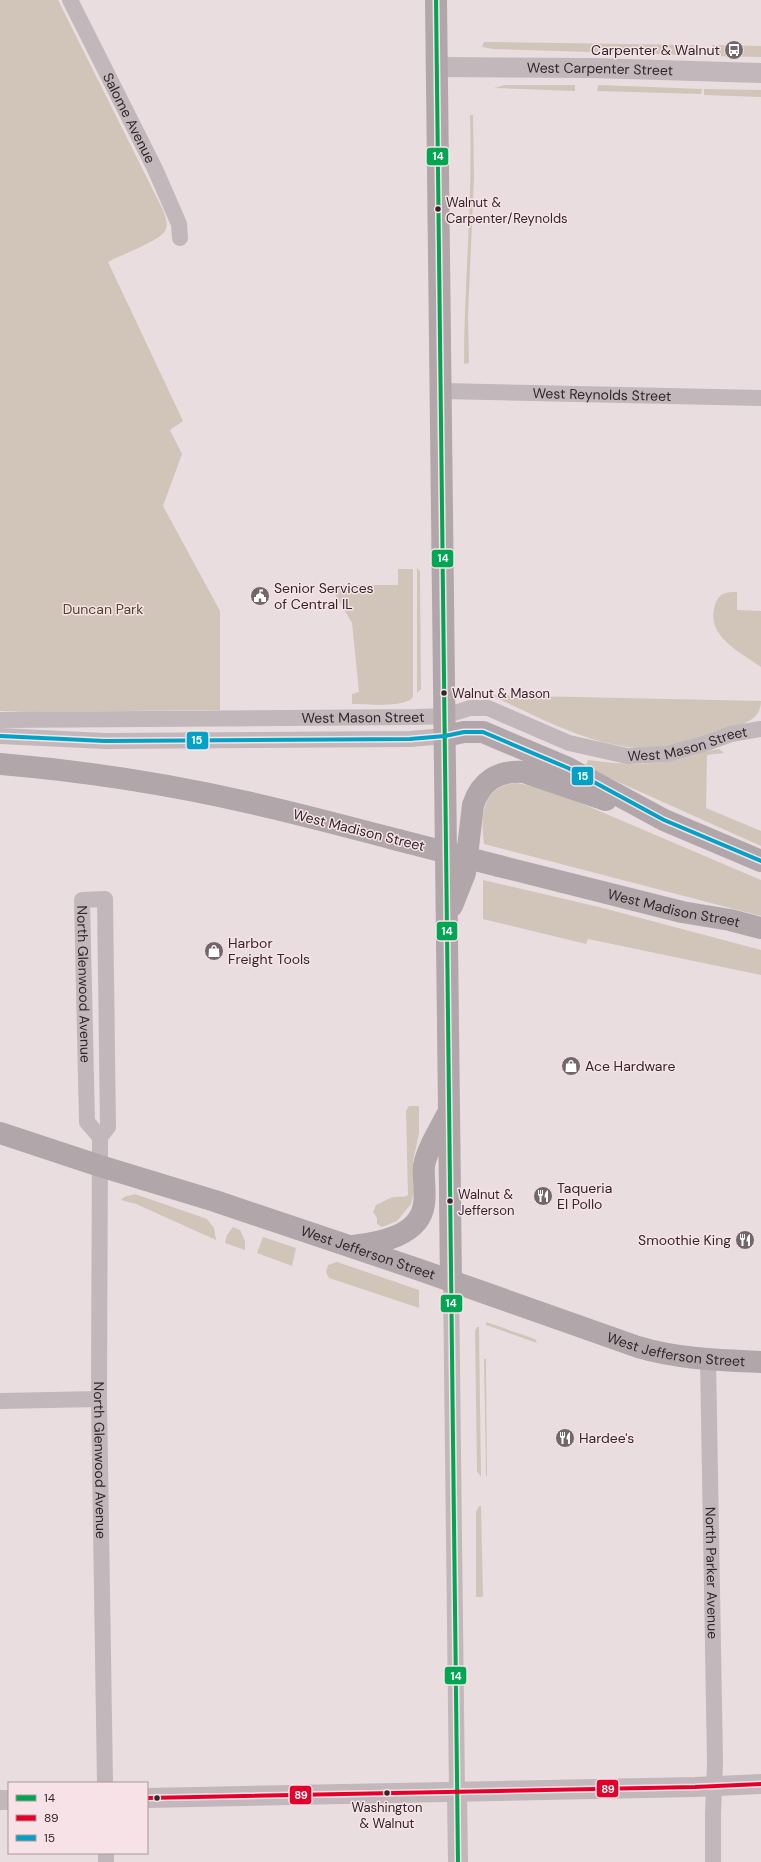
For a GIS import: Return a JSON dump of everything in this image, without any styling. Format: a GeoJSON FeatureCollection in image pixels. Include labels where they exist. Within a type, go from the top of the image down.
{"type":"FeatureCollection","features":[{"type":"Feature","properties":{"kind":"main road"},"geometry":{"type":"LineString","coordinates":[[436,0],[442,392],[451,1282]]}},
{"type":"Feature","properties":{"kind":"main road"},"geometry":{"type":"LineString","coordinates":[[445,726],[464,732],[483,732],[568,768],[664,820]]}},
{"type":"Feature","properties":{"kind":"main road","name":"West Madison Street"},"geometry":{"type":"LineString","coordinates":[[0,764],[60,769],[135,780],[210,794],[251,803],[682,912],[730,920],[761,928]]}},
{"type":"Feature","properties":{"kind":"main road"},"geometry":{"type":"LineString","coordinates":[[448,916],[465,873],[473,805],[476,795],[487,781],[495,776],[513,771],[524,772],[664,820],[760,860]]}},
{"type":"Feature","properties":{"kind":"main road"},"geometry":{"type":"LineString","coordinates":[[682,912],[761,939]]}},
{"type":"Feature","properties":{"kind":"main road"},"geometry":{"type":"LineString","coordinates":[[348,1247],[379,1243],[395,1238],[421,1215],[424,1203],[424,1165],[450,1108]]}},
{"type":"Feature","properties":{"kind":"main road","name":"West Jefferson Street"},"geometry":{"type":"LineString","coordinates":[[0,1133],[100,1166],[215,1201],[638,1347],[659,1353],[708,1360],[761,1362]]}},
{"type":"Feature","properties":{"kind":"street","name":"Salome Avenue"},"geometry":{"type":"LineString","coordinates":[[70,0],[155,169],[179,224],[180,238]]}},
{"type":"Feature","properties":{"kind":"street","name":"West Carpenter Street"},"geometry":{"type":"LineString","coordinates":[[438,67],[593,68],[761,72]]}},
{"type":"Feature","properties":{"kind":"street","name":"West Reynolds Street"},"geometry":{"type":"LineString","coordinates":[[442,392],[761,398]]}},
{"type":"Feature","properties":{"kind":"street","name":"West Mason Street"},"geometry":{"type":"LineString","coordinates":[[0,736],[105,741],[410,739],[445,726],[470,708],[488,708],[568,743],[627,756],[667,754],[704,744],[731,734],[761,730]]}},
{"type":"Feature","properties":{"kind":"street","name":"West Mason Street"},"geometry":{"type":"LineString","coordinates":[[0,720],[331,718],[445,726]]}},
{"type":"Feature","properties":{"kind":"street","name":"North Glenwood Avenue"},"geometry":{"type":"LineString","coordinates":[[100,1137],[87,1122],[82,900],[105,899],[108,1127],[100,1137],[99,1399],[105,1782]]}},
{"type":"Feature","properties":{"kind":"street"},"geometry":{"type":"LineString","coordinates":[[451,1282],[458,1862]]}},
{"type":"Feature","properties":{"kind":"street","name":"North Parker Avenue"},"geometry":{"type":"LineString","coordinates":[[708,1360],[715,1762],[713,1786],[713,1862]]}},
{"type":"Feature","properties":{"kind":"street"},"geometry":{"type":"LineString","coordinates":[[0,1401],[99,1399]]}},
{"type":"Feature","properties":{"kind":"street"},"geometry":{"type":"LineString","coordinates":[[148,1798],[761,1784]]}},
{"type":"Feature","properties":{"kind":"green space","name":"Duncan Park"},"geometry":{"type":"Polygon","coordinates":[[[0,0],[58,0],[166,217],[167,223],[165,231],[155,240],[108,262],[183,421],[170,430],[182,454],[163,506],[220,611],[220,710],[0,711],[0,0]]]}},
{"type":"Feature","properties":{"kind":"green space"},"geometry":{"type":"Polygon","coordinates":[[[484,42],[694,45],[693,50],[689,55],[493,49],[482,47],[484,42]]]}},
{"type":"Feature","properties":{"kind":"green space"},"geometry":{"type":"Polygon","coordinates":[[[712,45],[761,46],[761,57],[715,56],[712,51],[712,45]]]}},
{"type":"Feature","properties":{"kind":"green space"},"geometry":{"type":"Polygon","coordinates":[[[505,85],[575,85],[575,91],[494,88],[505,85]]]}},
{"type":"Feature","properties":{"kind":"green space"},"geometry":{"type":"Polygon","coordinates":[[[598,85],[702,89],[701,94],[597,91],[598,85]]]}},
{"type":"Feature","properties":{"kind":"green space"},"geometry":{"type":"Polygon","coordinates":[[[704,89],[761,90],[761,97],[704,95],[704,89]]]}},
{"type":"Feature","properties":{"kind":"green space"},"geometry":{"type":"Polygon","coordinates":[[[470,115],[473,115],[474,177],[468,317],[469,363],[464,364],[471,146],[470,115]]]}},
{"type":"Feature","properties":{"kind":"green space"},"geometry":{"type":"Polygon","coordinates":[[[417,568],[420,571],[421,689],[417,693],[417,568]]]}},
{"type":"Feature","properties":{"kind":"green space"},"geometry":{"type":"Polygon","coordinates":[[[398,569],[413,569],[413,697],[402,703],[394,704],[352,704],[352,694],[359,692],[352,623],[330,585],[398,585],[398,569]]]}},
{"type":"Feature","properties":{"kind":"green space"},"geometry":{"type":"Polygon","coordinates":[[[729,592],[737,592],[737,610],[761,611],[761,667],[726,642],[715,626],[713,616],[718,598],[729,592]]]}},
{"type":"Feature","properties":{"kind":"green space"},"geometry":{"type":"Polygon","coordinates":[[[490,695],[761,701],[758,713],[754,718],[743,724],[679,745],[648,748],[625,747],[601,742],[556,725],[490,695]]]}},
{"type":"Feature","properties":{"kind":"green space"},"geometry":{"type":"Polygon","coordinates":[[[719,749],[724,753],[707,755],[706,808],[761,831],[761,846],[585,767],[588,760],[642,764],[680,759],[719,749]]]}},
{"type":"Feature","properties":{"kind":"green space"},"geometry":{"type":"Polygon","coordinates":[[[517,783],[550,790],[761,880],[761,916],[484,844],[483,813],[490,796],[505,785],[517,783]]]}},
{"type":"Feature","properties":{"kind":"green space"},"geometry":{"type":"Polygon","coordinates":[[[483,880],[599,907],[761,950],[761,975],[588,939],[586,944],[483,919],[483,880]]]}},
{"type":"Feature","properties":{"kind":"green space"},"geometry":{"type":"Polygon","coordinates":[[[409,1106],[419,1106],[419,1133],[413,1161],[414,1191],[411,1204],[397,1221],[382,1227],[377,1224],[377,1218],[373,1212],[376,1205],[393,1197],[403,1197],[408,1195],[406,1111],[409,1106]]]}},
{"type":"Feature","properties":{"kind":"green space"},"geometry":{"type":"Polygon","coordinates":[[[135,1194],[207,1219],[214,1228],[216,1240],[136,1204],[121,1200],[124,1197],[135,1194]]]}},
{"type":"Feature","properties":{"kind":"green space"},"geometry":{"type":"Polygon","coordinates":[[[233,1227],[240,1230],[245,1241],[245,1250],[225,1243],[227,1235],[233,1227]]]}},
{"type":"Feature","properties":{"kind":"green space"},"geometry":{"type":"Polygon","coordinates":[[[263,1237],[296,1248],[292,1266],[257,1253],[263,1237]]]}},
{"type":"Feature","properties":{"kind":"green space"},"geometry":{"type":"Polygon","coordinates":[[[337,1262],[419,1290],[419,1308],[329,1278],[326,1272],[328,1265],[337,1262]]]}},
{"type":"Feature","properties":{"kind":"green space"},"geometry":{"type":"Polygon","coordinates":[[[486,1322],[535,1339],[537,1343],[486,1325],[486,1322]]]}},
{"type":"Feature","properties":{"kind":"green space"},"geometry":{"type":"Polygon","coordinates":[[[477,1327],[479,1327],[481,1477],[477,1471],[475,1331],[477,1327]]]}},
{"type":"Feature","properties":{"kind":"green space"},"geometry":{"type":"Polygon","coordinates":[[[484,1359],[486,1359],[486,1477],[484,1359]]]}},
{"type":"Feature","properties":{"kind":"green space"},"geometry":{"type":"Polygon","coordinates":[[[479,1506],[481,1506],[483,1597],[476,1597],[476,1512],[479,1506]]]}},
{"type":"Feature","properties":{"kind":"transit line","name":"14"},"geometry":{"type":"LineString","coordinates":[[436,0],[458,1862]]}},
{"type":"Feature","properties":{"kind":"transit line","name":"15"},"geometry":{"type":"LineString","coordinates":[[0,736],[105,741],[410,739],[445,736],[464,732],[483,732],[568,768],[664,820],[761,861]]}},
{"type":"Feature","properties":{"kind":"transit line","name":"89"},"geometry":{"type":"LineString","coordinates":[[148,1798],[695,1787],[761,1784]]}},
{"type":"Feature","properties":{"kind":"place","name":"Carpenter & Walnut"},"geometry":{"type":"Point","coordinates":[734,50]}},
{"type":"Feature","properties":{"kind":"place","name":"Walnut & Carpenter/Reynolds"},"geometry":{"type":"Point","coordinates":[438,209]}},
{"type":"Feature","properties":{"kind":"place","name":"Senior Services of Central IL"},"geometry":{"type":"Point","coordinates":[260,596]}},
{"type":"Feature","properties":{"kind":"place","name":"Walnut & Mason"},"geometry":{"type":"Point","coordinates":[444,693]}},
{"type":"Feature","properties":{"kind":"place","name":"Harbor Freight Tools"},"geometry":{"type":"Point","coordinates":[214,951]}},
{"type":"Feature","properties":{"kind":"place","name":"Ace Hardware"},"geometry":{"type":"Point","coordinates":[571,1066]}},
{"type":"Feature","properties":{"kind":"place","name":"Taqueria El Pollo"},"geometry":{"type":"Point","coordinates":[543,1196]}},
{"type":"Feature","properties":{"kind":"place","name":"Walnut & Jefferson"},"geometry":{"type":"Point","coordinates":[450,1201]}},
{"type":"Feature","properties":{"kind":"place","name":"Smoothie King"},"geometry":{"type":"Point","coordinates":[745,1240]}},
{"type":"Feature","properties":{"kind":"place","name":"Hardee's"},"geometry":{"type":"Point","coordinates":[565,1438]}},
{"type":"Feature","properties":{"kind":"place","name":"Washington & Walnut"},"geometry":{"type":"Point","coordinates":[387,1793]}}]}
